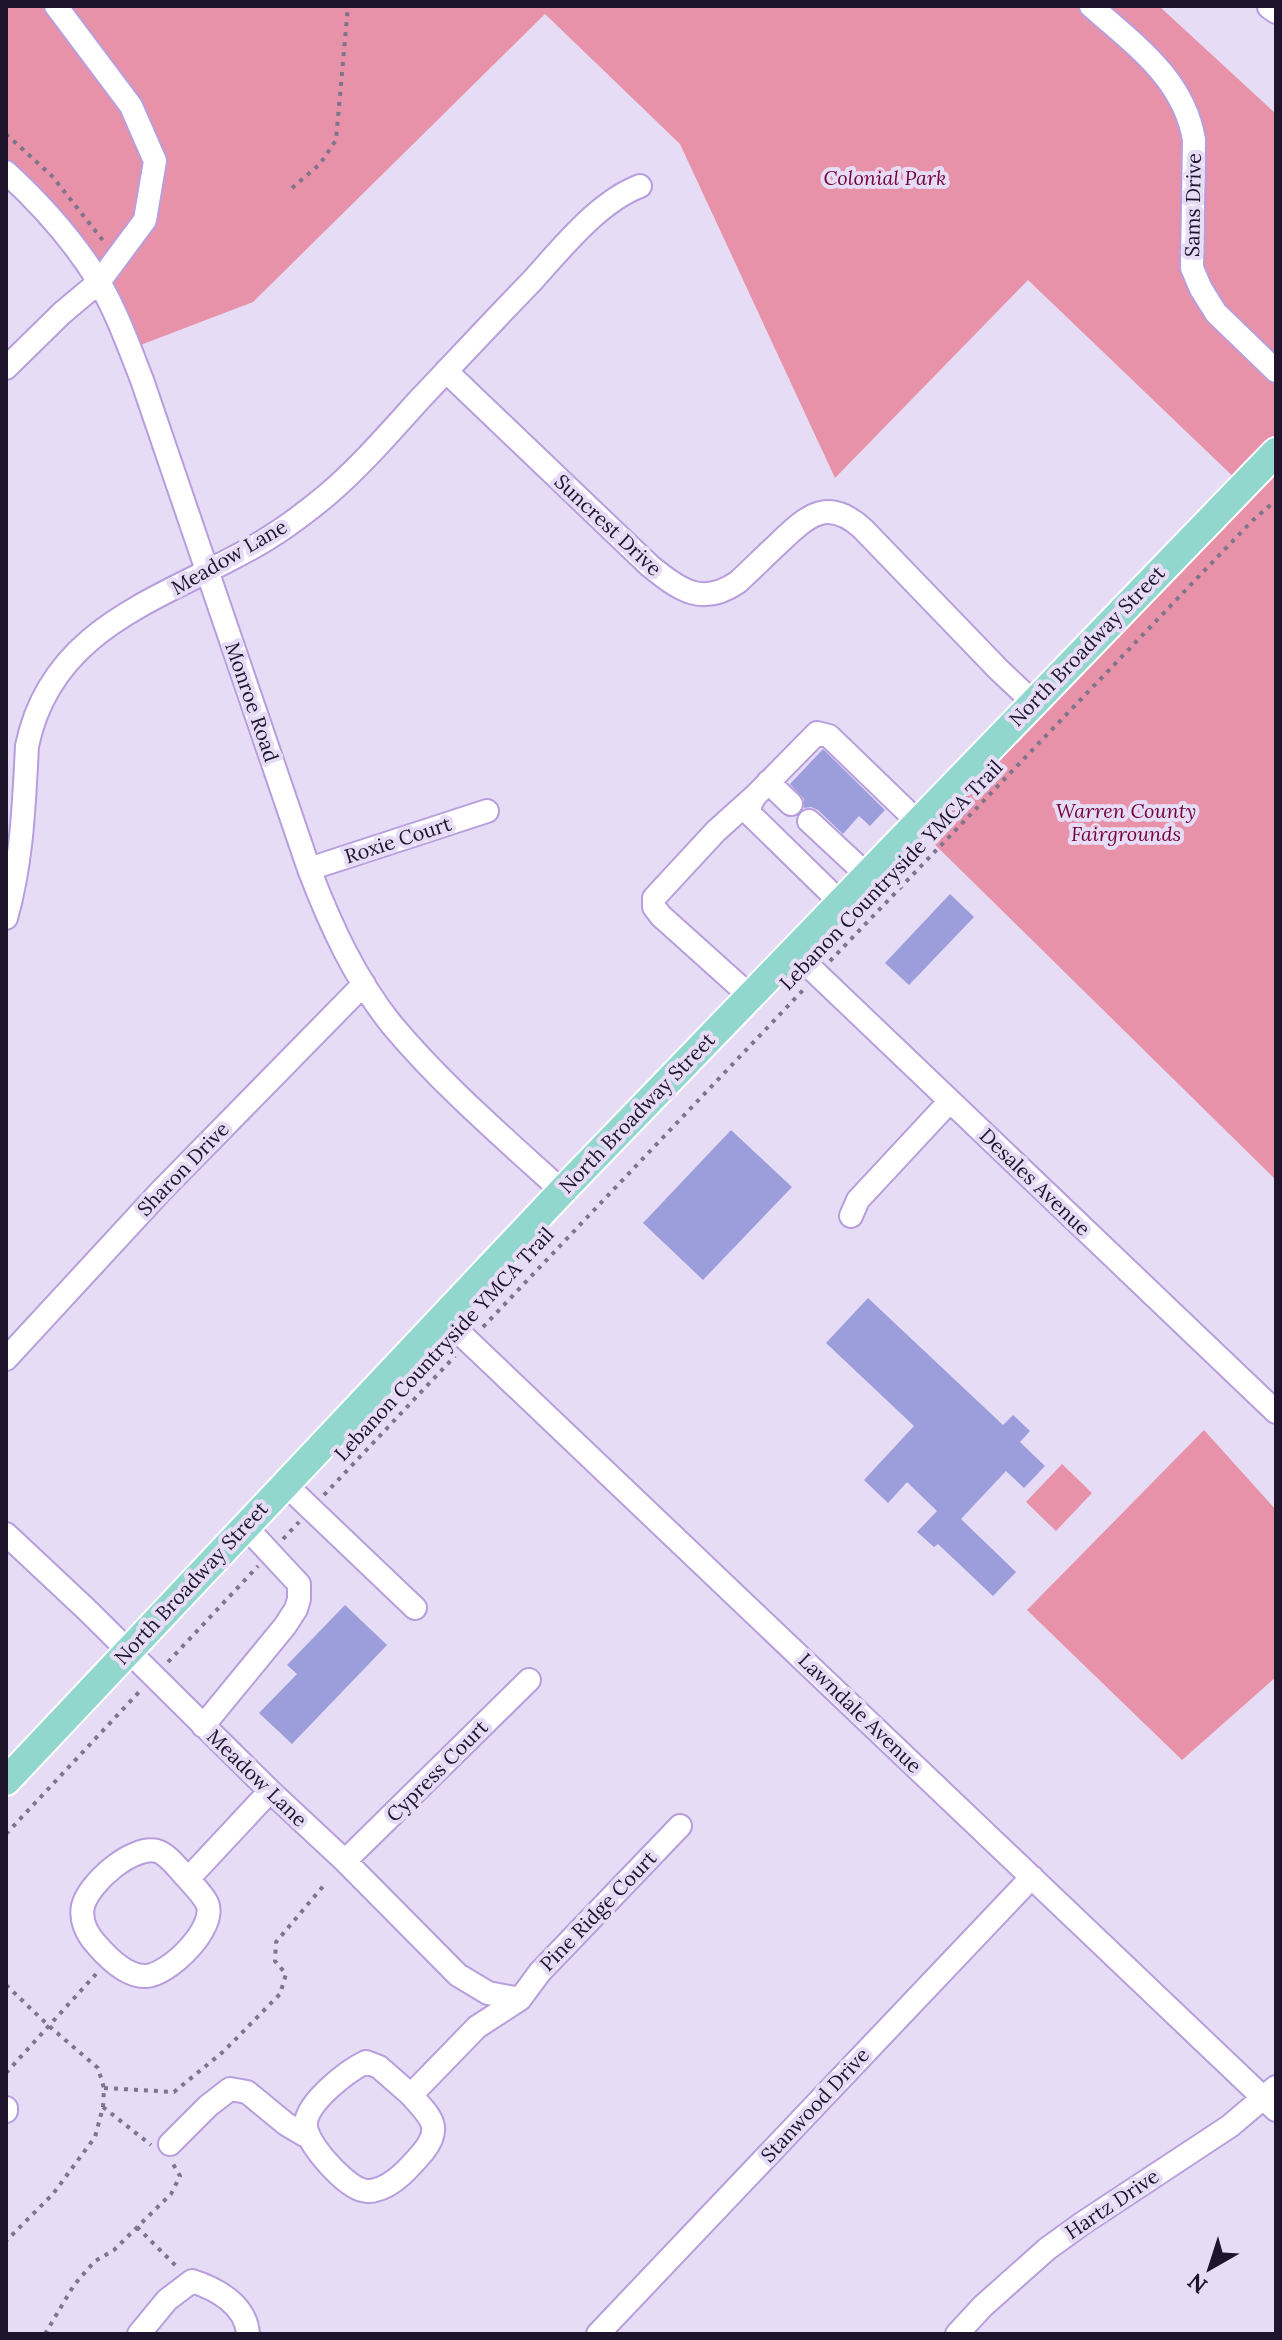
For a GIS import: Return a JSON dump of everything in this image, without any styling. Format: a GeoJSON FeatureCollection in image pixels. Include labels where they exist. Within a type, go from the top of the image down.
{"type":"FeatureCollection","features":[{"type":"Feature","properties":{"kind":"main road","name":"North Broadway Street"},"geometry":{"type":"LineString","coordinates":[[6,1781],[562,1191],[1276,452]]}},
{"type":"Feature","properties":{"kind":"street"},"geometry":{"type":"LineString","coordinates":[[6,368],[99,282],[145,220],[155,161],[131,106],[56,6]]}},
{"type":"Feature","properties":{"kind":"street","name":"Sams Drive"},"geometry":{"type":"LineString","coordinates":[[1091,6],[1153,61],[1174,86],[1184,105],[1194,140],[1192,268],[1216,313],[1276,371]]}},
{"type":"Feature","properties":{"kind":"street","name":"Monroe Road"},"geometry":{"type":"LineString","coordinates":[[6,172],[69,238],[99,282],[121,325],[309,869],[324,908],[364,984],[391,1023],[441,1078],[562,1191]]}},
{"type":"Feature","properties":{"kind":"street","name":"Meadow Lane"},"geometry":{"type":"LineString","coordinates":[[6,918],[22,834],[27,746],[47,692],[63,668],[92,636],[116,620],[251,549],[330,492],[572,238],[616,198],[640,186]]}},
{"type":"Feature","properties":{"kind":"street","name":"Suncrest Drive"},"geometry":{"type":"LineString","coordinates":[[446,371],[673,585],[700,595],[727,590],[801,521],[814,514],[842,513],[863,529],[1033,702]]}},
{"type":"Feature","properties":{"kind":"street"},"geometry":{"type":"LineString","coordinates":[[750,996],[654,907],[654,898],[716,831],[821,732],[829,736],[918,822]]}},
{"type":"Feature","properties":{"kind":"street"},"geometry":{"type":"LineString","coordinates":[[761,789],[791,804]]}},
{"type":"Feature","properties":{"kind":"street"},"geometry":{"type":"LineString","coordinates":[[761,789],[750,805],[750,814],[840,902]]}},
{"type":"Feature","properties":{"kind":"street","name":"Roxie Court"},"geometry":{"type":"LineString","coordinates":[[309,869],[487,811]]}},
{"type":"Feature","properties":{"kind":"street"},"geometry":{"type":"LineString","coordinates":[[809,821],[867,875]]}},
{"type":"Feature","properties":{"kind":"street","name":"Desales Avenue"},"geometry":{"type":"LineString","coordinates":[[793,951],[1276,1412]]}},
{"type":"Feature","properties":{"kind":"street","name":"Sharon Drive"},"geometry":{"type":"LineString","coordinates":[[6,1359],[161,1191],[364,984]]}},
{"type":"Feature","properties":{"kind":"street"},"geometry":{"type":"LineString","coordinates":[[851,1216],[858,1200],[950,1101]]}},
{"type":"Feature","properties":{"kind":"street","name":"Lawndale Avenue"},"geometry":{"type":"LineString","coordinates":[[443,1317],[1032,1877],[1272,2098]]}},
{"type":"Feature","properties":{"kind":"street"},"geometry":{"type":"LineString","coordinates":[[285,1484],[415,1608]]}},
{"type":"Feature","properties":{"kind":"street"},"geometry":{"type":"LineString","coordinates":[[203,1726],[296,1609],[299,1599],[299,1584],[245,1526]]}},
{"type":"Feature","properties":{"kind":"street","name":"Meadow Lane"},"geometry":{"type":"LineString","coordinates":[[6,1534],[345,1861],[458,1975],[488,1993],[520,1999]]}},
{"type":"Feature","properties":{"kind":"street","name":"Cypress Court"},"geometry":{"type":"LineString","coordinates":[[345,1861],[529,1680]]}},
{"type":"Feature","properties":{"kind":"street"},"geometry":{"type":"LineString","coordinates":[[188,1879],[270,1791]]}},
{"type":"Feature","properties":{"kind":"street","name":"Pine Ridge Court"},"geometry":{"type":"LineString","coordinates":[[411,2095],[477,2027],[520,1999],[540,1972],[680,1826]]}},
{"type":"Feature","properties":{"kind":"street"},"geometry":{"type":"LineString","coordinates":[[136,1852],[161,1852],[188,1879],[208,1904],[208,1919],[192,1944],[158,1973],[145,1976],[131,1974],[87,1932],[82,1919],[83,1904],[90,1891],[136,1852]]}},
{"type":"Feature","properties":{"kind":"street","name":"Stanwood Drive"},"geometry":{"type":"LineString","coordinates":[[605,2332],[1032,1877]]}},
{"type":"Feature","properties":{"kind":"street"},"geometry":{"type":"LineString","coordinates":[[366,2062],[379,2067],[411,2095],[432,2119],[434,2132],[419,2157],[386,2186],[372,2191],[359,2189],[347,2181],[308,2137],[306,2123],[320,2098],[353,2068],[366,2062]]}},
{"type":"Feature","properties":{"kind":"street"},"geometry":{"type":"LineString","coordinates":[[167,2153],[208,2106],[230,2089],[247,2092],[286,2124],[308,2137]]}},
{"type":"Feature","properties":{"kind":"street","name":"Hartz Drive"},"geometry":{"type":"LineString","coordinates":[[957,2334],[983,2306],[1047,2249],[1272,2098]]}},
{"type":"Feature","properties":{"kind":"street"},"geometry":{"type":"LineString","coordinates":[[139,2334],[167,2300],[192,2281],[212,2287],[224,2295],[244,2318],[248,2334]]}},
{"type":"Feature","properties":{"kind":"path"},"geometry":{"type":"LineString","coordinates":[[292,188],[320,164],[336,140],[348,6]]}},
{"type":"Feature","properties":{"kind":"path"},"geometry":{"type":"LineString","coordinates":[[6,134],[52,176],[117,258]]}},
{"type":"Feature","properties":{"kind":"path","name":"Lebanon Countryside YMCA Trail"},"geometry":{"type":"LineString","coordinates":[[6,1834],[818,974],[1251,522],[1276,500]]}},
{"type":"Feature","properties":{"kind":"path"},"geometry":{"type":"LineString","coordinates":[[104,2088],[174,2092],[224,2051],[280,1994],[286,1974],[275,1961],[276,1942],[325,1884]]}},
{"type":"Feature","properties":{"kind":"path"},"geometry":{"type":"LineString","coordinates":[[6,2073],[111,1958]]}},
{"type":"Feature","properties":{"kind":"path"},"geometry":{"type":"LineString","coordinates":[[6,1985],[98,2068],[104,2088],[103,2107],[95,2137],[53,2194],[6,2241]]}},
{"type":"Feature","properties":{"kind":"path"},"geometry":{"type":"LineString","coordinates":[[45,2334],[74,2285],[95,2261],[114,2250],[171,2194],[180,2176],[167,2153],[103,2107]]}},
{"type":"Feature","properties":{"kind":"path"},"geometry":{"type":"LineString","coordinates":[[137,2227],[192,2281]]}},
{"type":"Feature","properties":{"kind":"green space","name":"Colonial Park"},"geometry":{"type":"Polygon","coordinates":[[[6,6],[1159,6],[1276,114],[1276,1180],[915,825],[1243,486],[1028,280],[835,478],[680,144],[545,14],[253,302],[130,349],[121,325],[6,172],[6,6]]]}},
{"type":"Feature","properties":{"kind":"green space"},"geometry":{"type":"Polygon","coordinates":[[[1204,1430],[1276,1510],[1276,1677],[1182,1760],[1027,1610],[1204,1430]]]}},
{"type":"Feature","properties":{"kind":"green space"},"geometry":{"type":"Polygon","coordinates":[[[1062,1464],[1092,1493],[1056,1531],[1026,1502],[1062,1464]]]}},
{"type":"Feature","properties":{"kind":"building"},"geometry":{"type":"Polygon","coordinates":[[[823,749],[885,810],[870,826],[859,816],[843,834],[818,810],[804,808],[804,799],[790,784],[823,749]]]}},
{"type":"Feature","properties":{"kind":"building"},"geometry":{"type":"Polygon","coordinates":[[[950,894],[974,917],[909,985],[885,963],[950,894]]]}},
{"type":"Feature","properties":{"kind":"building"},"geometry":{"type":"Polygon","coordinates":[[[731,1130],[792,1187],[703,1280],[643,1223],[731,1130]]]}},
{"type":"Feature","properties":{"kind":"building"},"geometry":{"type":"Polygon","coordinates":[[[868,1298],[1003,1425],[1013,1415],[1030,1431],[1020,1442],[1045,1466],[1024,1488],[1006,1471],[961,1519],[1016,1572],[993,1596],[938,1544],[934,1547],[917,1532],[937,1511],[907,1482],[888,1503],[864,1480],[914,1426],[826,1343],[868,1298]]]}},
{"type":"Feature","properties":{"kind":"building"},"geometry":{"type":"Polygon","coordinates":[[[345,1605],[387,1645],[292,1744],[259,1713],[297,1674],[287,1665],[345,1605]]]}},
{"type":"Feature","properties":{"kind":"park label","name":"Warren County Fairgrounds"},"geometry":{"type":"Point","coordinates":[1126,822]}}]}
